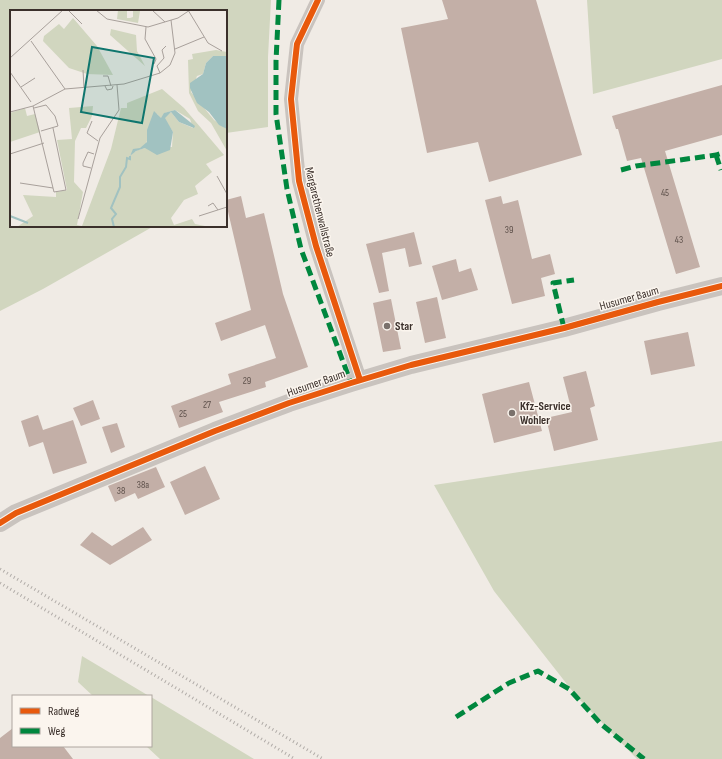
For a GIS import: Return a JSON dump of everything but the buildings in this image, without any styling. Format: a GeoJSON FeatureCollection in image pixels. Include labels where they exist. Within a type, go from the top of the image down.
{"type":"FeatureCollection","features":[{"type":"Feature","properties":{"kind":"street","name":"Margarethenwallstraße"},"geometry":{"type":"LineString","coordinates":[[318,0],[297,44],[291,99],[299,181],[316,246],[360,380]]}},
{"type":"Feature","properties":{"kind":"street","name":"Husumer Baum"},"geometry":{"type":"LineString","coordinates":[[0,523],[16,513],[215,431],[289,403],[411,365],[564,328],[722,286]]}},
{"type":"Feature","properties":{"kind":"green space"},"geometry":{"type":"Polygon","coordinates":[[[0,0],[271,0],[268,57],[268,127],[227,133],[227,10],[10,10],[10,227],[152,227],[43,289],[0,311],[0,0]]]}},
{"type":"Feature","properties":{"kind":"green space"},"geometry":{"type":"Polygon","coordinates":[[[587,0],[722,0],[722,59],[593,94],[587,0]]]}},
{"type":"Feature","properties":{"kind":"green space"},"geometry":{"type":"Polygon","coordinates":[[[722,441],[722,759],[637,759],[577,697],[494,591],[434,485],[722,441]]]}},
{"type":"Feature","properties":{"kind":"green space"},"geometry":{"type":"Polygon","coordinates":[[[82,656],[147,695],[92,695],[78,682],[82,656]]]}},
{"type":"Feature","properties":{"kind":"green space"},"geometry":{"type":"Polygon","coordinates":[[[152,698],[254,759],[160,759],[147,747],[152,747],[152,698]]]}},
{"type":"Feature","properties":{"kind":"railway"},"geometry":{"type":"LineString","coordinates":[[0,569],[323,759]]}},
{"type":"Feature","properties":{"kind":"railway"},"geometry":{"type":"LineString","coordinates":[[0,583],[295,759]]}},
{"type":"Feature","properties":{"kind":"marked path"},"geometry":{"type":"LineString","coordinates":[[279,0],[276,61],[276,114],[287,189],[301,249],[351,383]]}},
{"type":"Feature","properties":{"kind":"marked path"},"geometry":{"type":"LineString","coordinates":[[621,170],[636,166],[722,153]]}},
{"type":"Feature","properties":{"kind":"marked path"},"geometry":{"type":"LineString","coordinates":[[716,155],[721,170]]}},
{"type":"Feature","properties":{"kind":"marked path"},"geometry":{"type":"LineString","coordinates":[[564,328],[553,283],[574,280]]}},
{"type":"Feature","properties":{"kind":"marked path"},"geometry":{"type":"LineString","coordinates":[[456,717],[509,683],[538,671],[569,689],[601,724],[644,759]]}},
{"type":"Feature","properties":{"kind":"cycle path"},"geometry":{"type":"LineString","coordinates":[[318,0],[297,44],[291,99],[299,181],[316,246],[360,380]]}},
{"type":"Feature","properties":{"kind":"cycle path"},"geometry":{"type":"LineString","coordinates":[[0,523],[16,513],[215,431],[289,403],[411,365],[564,328],[722,286]]}},
{"type":"Feature","properties":{"kind":"place","name":"Star"},"geometry":{"type":"Point","coordinates":[387,326]}},
{"type":"Feature","properties":{"kind":"place","name":"Kfz-Service Wohler"},"geometry":{"type":"Point","coordinates":[512,413]}}]}
